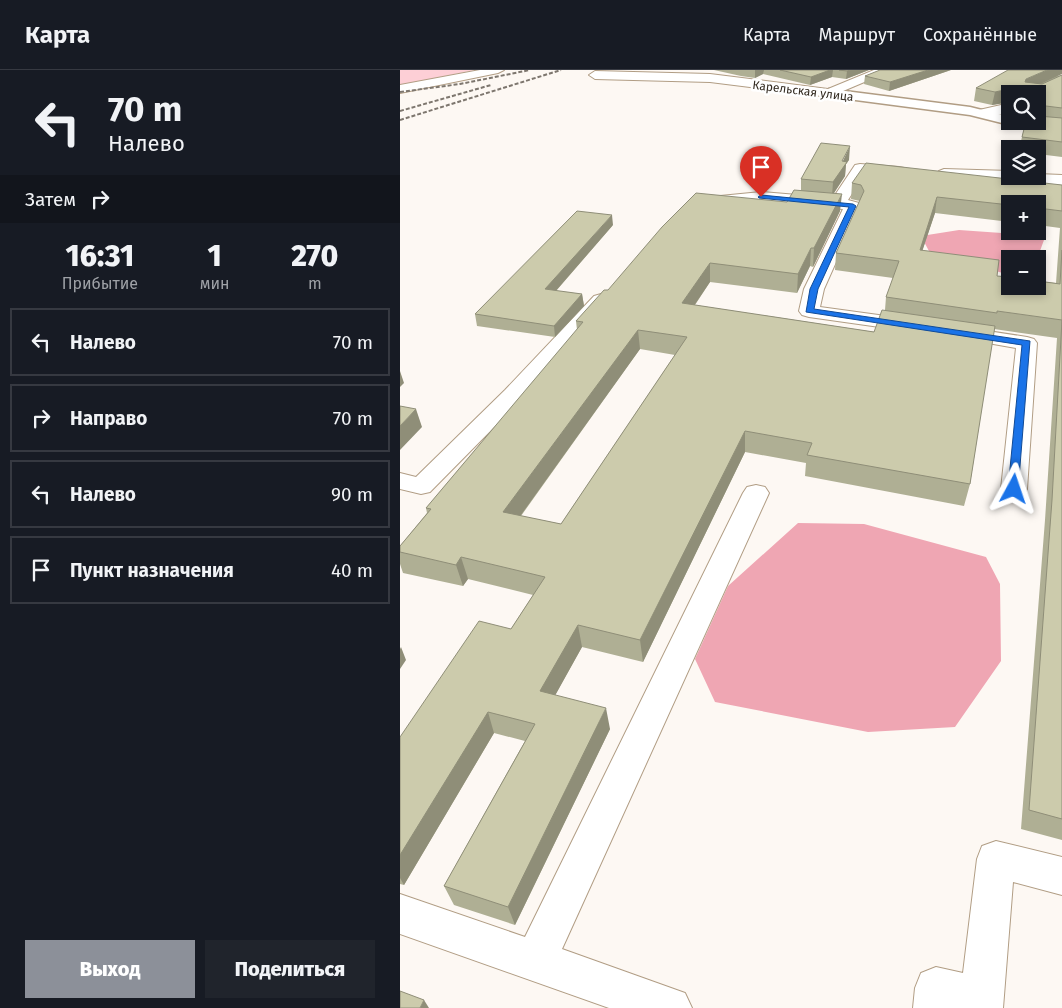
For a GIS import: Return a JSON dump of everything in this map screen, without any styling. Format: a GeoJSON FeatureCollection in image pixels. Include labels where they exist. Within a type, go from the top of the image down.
{"type":"FeatureCollection","features":[{"type":"Feature","properties":{"kind":"street"},"geometry":{"type":"LineString","coordinates":[[400,89],[498,70]]}},
{"type":"Feature","properties":{"kind":"street"},"geometry":{"type":"LineString","coordinates":[[644,70],[682,77]]}},
{"type":"Feature","properties":{"kind":"street"},"geometry":{"type":"LineString","coordinates":[[718,80],[722,74],[733,70]]}},
{"type":"Feature","properties":{"kind":"street"},"geometry":{"type":"LineString","coordinates":[[829,94],[884,70]]}},
{"type":"Feature","properties":{"kind":"street","name":"Карельская улица"},"geometry":{"type":"LineString","coordinates":[[594,76],[682,77],[718,80],[984,113],[1001,117]]}},
{"type":"Feature","properties":{"kind":"street"},"geometry":{"type":"LineString","coordinates":[[984,113],[1001,111]]}},
{"type":"Feature","properties":{"kind":"street"},"geometry":{"type":"LineString","coordinates":[[838,203],[860,168],[1001,176]]}},
{"type":"Feature","properties":{"kind":"street"},"geometry":{"type":"LineString","coordinates":[[1046,179],[1062,180]]}},
{"type":"Feature","properties":{"kind":"street"},"geometry":{"type":"LineString","coordinates":[[691,204],[761,197],[838,203],[853,206],[814,289],[809,311],[1027,343],[1014,489]]}},
{"type":"Feature","properties":{"kind":"street"},"geometry":{"type":"LineString","coordinates":[[400,481],[421,486],[471,439],[560,347],[612,287]]}},
{"type":"Feature","properties":{"kind":"street"},"geometry":{"type":"LineString","coordinates":[[535,960],[756,493]]}},
{"type":"Feature","properties":{"kind":"street"},"geometry":{"type":"LineString","coordinates":[[935,1008],[936,988],[981,1004],[996,859],[1062,876]]}},
{"type":"Feature","properties":{"kind":"street"},"geometry":{"type":"LineString","coordinates":[[400,914],[670,1008]]}},
{"type":"Feature","properties":{"kind":"shaded area"},"geometry":{"type":"Polygon","coordinates":[[[400,70],[475,70],[400,85],[400,70]]]}},
{"type":"Feature","properties":{"kind":"shaded area"},"geometry":{"type":"Polygon","coordinates":[[[959,230],[1001,233],[1001,240],[1044,240],[1040,250],[1001,250],[1001,273],[930,253],[921,236],[959,230]]]}},
{"type":"Feature","properties":{"kind":"shaded area"},"geometry":{"type":"Polygon","coordinates":[[[798,523],[864,524],[986,557],[1000,584],[1001,661],[955,727],[868,732],[715,702],[695,659],[728,586],[798,523]]]}},
{"type":"Feature","properties":{"kind":"building"},"geometry":{"type":"Polygon","coordinates":[[[780,70],[830,70],[811,77],[780,70]]]}},
{"type":"Feature","properties":{"kind":"building"},"geometry":{"type":"Polygon","coordinates":[[[880,70],[928,70],[890,82],[865,76],[880,70]]]}},
{"type":"Feature","properties":{"kind":"building"},"geometry":{"type":"Polygon","coordinates":[[[1008,70],[1047,70],[1026,79],[1025,82],[1042,84],[1062,75],[1062,108],[1046,106],[1046,85],[1001,85],[1001,91],[995,92],[976,88],[1008,70]]]}},
{"type":"Feature","properties":{"kind":"building"},"geometry":{"type":"Polygon","coordinates":[[[1046,117],[1062,118],[1062,142],[1022,137],[1024,130],[1046,130],[1046,117]]]}},
{"type":"Feature","properties":{"kind":"building"},"geometry":{"type":"Polygon","coordinates":[[[821,143],[850,146],[842,161],[847,162],[833,182],[801,179],[821,143]]]}},
{"type":"Feature","properties":{"kind":"building"},"geometry":{"type":"Polygon","coordinates":[[[866,163],[1001,178],[1001,185],[1046,185],[1046,183],[1062,185],[1062,211],[1046,209],[1046,195],[1001,195],[1001,204],[937,197],[920,250],[999,260],[997,276],[1001,276],[1001,295],[1046,295],[1046,282],[1060,284],[1062,250],[1062,320],[886,297],[899,261],[836,253],[864,191],[861,185],[852,183],[866,163]]]}},
{"type":"Feature","properties":{"kind":"building"},"geometry":{"type":"Polygon","coordinates":[[[794,190],[842,194],[798,274],[710,263],[682,303],[874,332],[882,310],[995,326],[970,484],[807,455],[812,443],[745,431],[640,640],[578,625],[540,691],[606,708],[508,907],[444,886],[535,724],[488,712],[400,855],[400,737],[479,621],[511,629],[545,577],[461,557],[456,565],[400,552],[400,546],[431,509],[426,508],[583,322],[576,321],[604,290],[608,290],[662,227],[696,193],[787,202],[794,190]],[[638,330],[503,512],[561,524],[687,337],[638,330]]]}},
{"type":"Feature","properties":{"kind":"building"},"geometry":{"type":"Polygon","coordinates":[[[577,211],[612,215],[545,289],[582,294],[554,326],[475,314],[577,211]]]}},
{"type":"Feature","properties":{"kind":"building"},"geometry":{"type":"Polygon","coordinates":[[[1062,320],[1062,819],[1029,810],[1052,500],[1062,320]]]}},
{"type":"Feature","properties":{"kind":"building"},"geometry":{"type":"Polygon","coordinates":[[[400,406],[416,409],[400,426],[400,406]]]}},
{"type":"Feature","properties":{"kind":"building"},"geometry":{"type":"Polygon","coordinates":[[[400,991],[424,1000],[420,1008],[400,1008],[400,991]]]}},
{"type":"Feature","properties":{"kind":"railway"},"geometry":{"type":"LineString","coordinates":[[400,92],[460,84],[530,70]]}},
{"type":"Feature","properties":{"kind":"railway"},"geometry":{"type":"LineString","coordinates":[[400,120],[561,70]]}},
{"type":"Feature","properties":{"kind":"railway"},"geometry":{"type":"LineString","coordinates":[[400,111],[491,85]]}},
{"type":"Feature","properties":{"kind":"route"},"geometry":{"type":"LineString","coordinates":[[761,197],[838,203],[853,206],[814,289],[809,311],[1027,343],[1014,489]]}}]}
